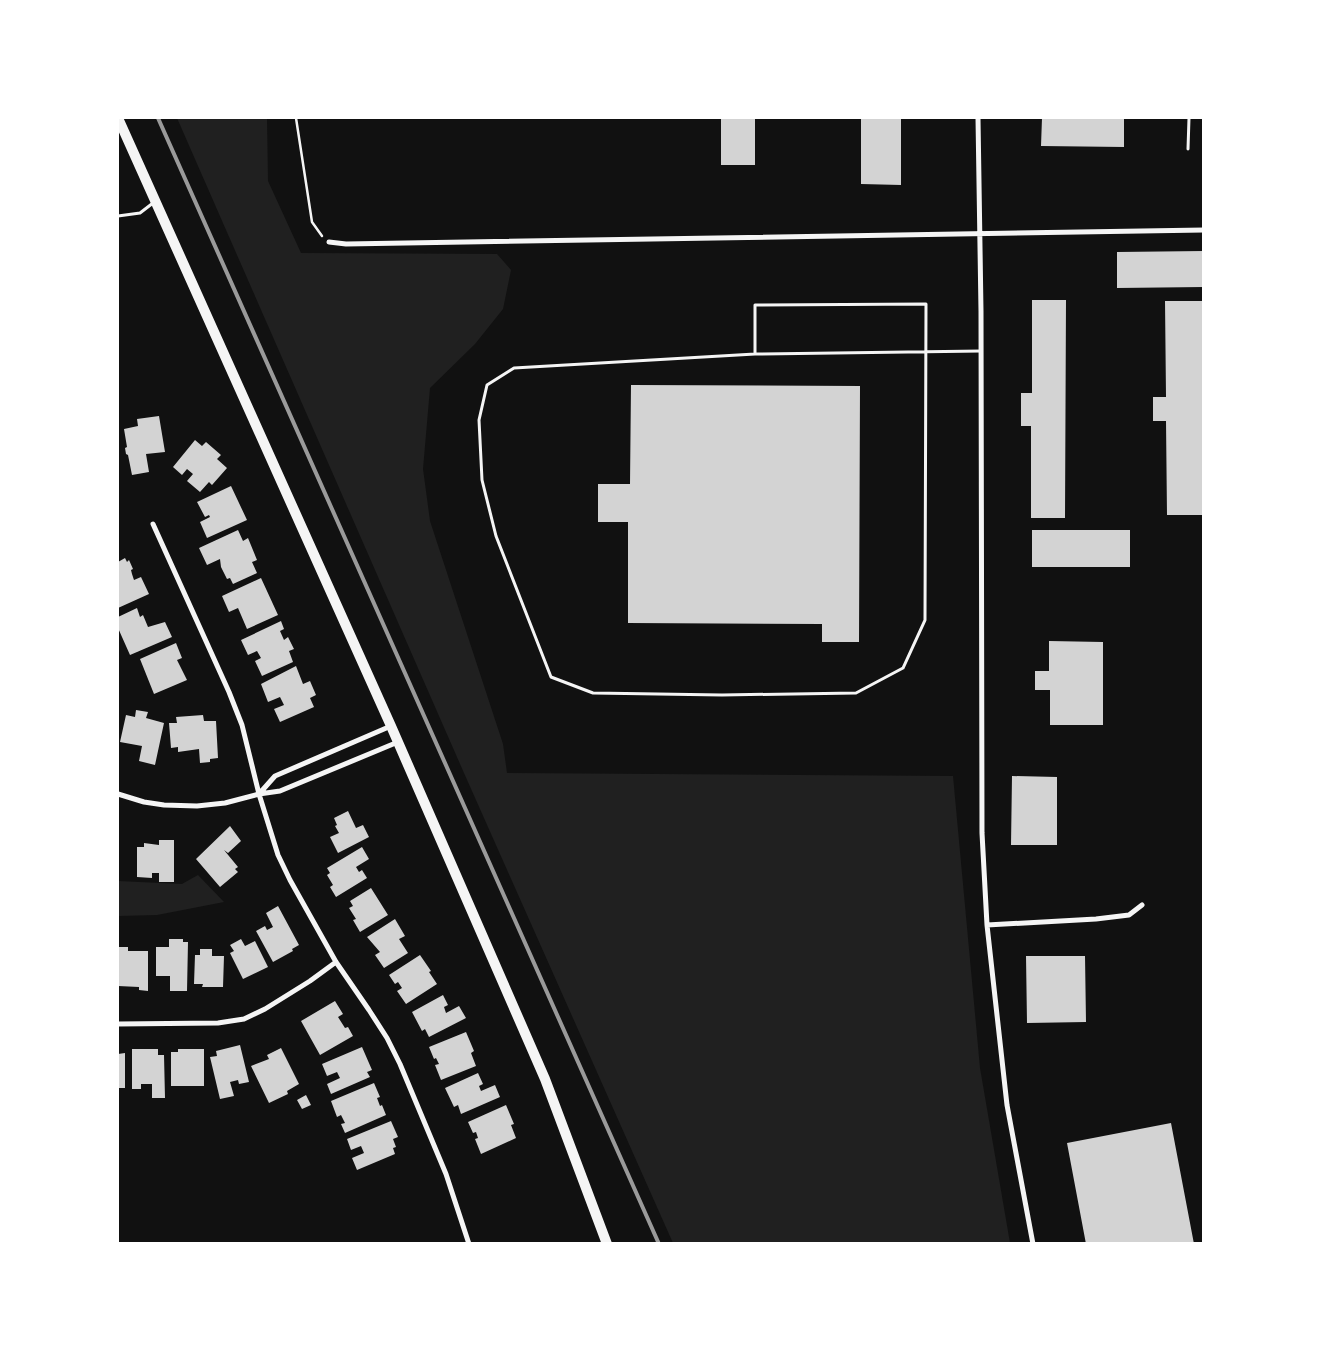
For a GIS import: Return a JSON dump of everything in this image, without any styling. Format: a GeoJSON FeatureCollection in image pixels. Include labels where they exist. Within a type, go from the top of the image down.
{"type":"FeatureCollection","features":[{"type":"Feature","properties":{"kind":"main road"},"geometry":{"type":"LineString","coordinates":[[118,118],[391,726],[545,1080],[607,1244]]}},
{"type":"Feature","properties":{"kind":"street"},"geometry":{"type":"LineString","coordinates":[[978,118],[981,351],[982,823],[987,925],[1007,1105],[1033,1244]]}},
{"type":"Feature","properties":{"kind":"street"},"geometry":{"type":"LineString","coordinates":[[329,242],[346,244],[424,243],[856,234],[1204,230]]}},
{"type":"Feature","properties":{"kind":"street"},"geometry":{"type":"LineString","coordinates":[[153,524],[239,717],[259,794],[278,855],[336,962],[387,1038],[400,1064],[446,1174],[469,1244]]}},
{"type":"Feature","properties":{"kind":"street"},"geometry":{"type":"LineString","coordinates":[[259,794],[275,776],[391,726]]}},
{"type":"Feature","properties":{"kind":"street"},"geometry":{"type":"LineString","coordinates":[[118,794],[144,802],[182,806],[210,805],[280,791],[398,742]]}},
{"type":"Feature","properties":{"kind":"street"},"geometry":{"type":"LineString","coordinates":[[987,925],[1096,919],[1129,915],[1142,905]]}},
{"type":"Feature","properties":{"kind":"street"},"geometry":{"type":"LineString","coordinates":[[118,1024],[218,1023],[244,1019],[265,1009],[336,962]]}},
{"type":"Feature","properties":{"kind":"lane"},"geometry":{"type":"LineString","coordinates":[[1188,150],[1189,118]]}},
{"type":"Feature","properties":{"kind":"lane"},"geometry":{"type":"LineString","coordinates":[[118,216],[140,213],[156,201]]}},
{"type":"Feature","properties":{"kind":"lane"},"geometry":{"type":"LineString","coordinates":[[755,354],[755,305],[926,304],[926,350],[925,620],[903,668],[856,692],[722,695],[593,692],[552,677],[496,536],[482,480],[479,420],[487,385],[514,368],[755,354],[926,350],[981,351]]}},
{"type":"Feature","properties":{"kind":"path"},"geometry":{"type":"LineString","coordinates":[[296,118],[312,222],[319,234],[329,242]]}},
{"type":"Feature","properties":{"kind":"shaded area"},"geometry":{"type":"Polygon","coordinates":[[[177,118],[267,118],[268,181],[301,253],[497,254],[511,270],[503,309],[475,344],[430,388],[423,469],[430,521],[503,744],[507,773],[953,776],[980,1068],[1010,1243],[673,1243],[464,773],[177,118]]]}},
{"type":"Feature","properties":{"kind":"shaded area"},"geometry":{"type":"Polygon","coordinates":[[[198,875],[224,902],[157,915],[118,916],[118,881],[182,884],[198,875]]]}},
{"type":"Feature","properties":{"kind":"building"},"geometry":{"type":"Polygon","coordinates":[[[721,118],[755,118],[755,165],[721,165],[721,118]]]}},
{"type":"Feature","properties":{"kind":"building"},"geometry":{"type":"Polygon","coordinates":[[[861,118],[901,118],[901,185],[861,184],[861,118]]]}},
{"type":"Feature","properties":{"kind":"building"},"geometry":{"type":"Polygon","coordinates":[[[1042,118],[1124,118],[1124,147],[1041,146],[1042,118]]]}},
{"type":"Feature","properties":{"kind":"building"},"geometry":{"type":"Polygon","coordinates":[[[1204,251],[1204,287],[1117,288],[1117,252],[1204,251]]]}},
{"type":"Feature","properties":{"kind":"building"},"geometry":{"type":"Polygon","coordinates":[[[1032,300],[1066,300],[1065,518],[1031,518],[1031,426],[1021,426],[1021,393],[1032,393],[1032,300]]]}},
{"type":"Feature","properties":{"kind":"building"},"geometry":{"type":"Polygon","coordinates":[[[1165,301],[1204,301],[1204,515],[1167,515],[1166,421],[1153,421],[1153,397],[1166,397],[1165,301]]]}},
{"type":"Feature","properties":{"kind":"building"},"geometry":{"type":"Polygon","coordinates":[[[631,385],[860,386],[859,642],[822,642],[822,624],[628,623],[628,522],[598,522],[598,484],[630,484],[631,385]]]}},
{"type":"Feature","properties":{"kind":"building"},"geometry":{"type":"Polygon","coordinates":[[[159,416],[165,452],[146,454],[149,472],[132,475],[128,455],[126,454],[125,448],[127,447],[124,429],[138,426],[137,419],[159,416]]]}},
{"type":"Feature","properties":{"kind":"building"},"geometry":{"type":"Polygon","coordinates":[[[195,440],[202,446],[206,442],[221,455],[217,459],[227,468],[212,485],[209,482],[200,492],[187,481],[193,474],[187,469],[182,475],[173,467],[195,440]]]}},
{"type":"Feature","properties":{"kind":"building"},"geometry":{"type":"Polygon","coordinates":[[[231,486],[247,520],[207,538],[200,522],[210,517],[209,515],[205,517],[197,502],[231,486]]]}},
{"type":"Feature","properties":{"kind":"building"},"geometry":{"type":"Polygon","coordinates":[[[238,530],[243,541],[248,538],[257,560],[252,562],[257,573],[233,584],[230,578],[227,579],[221,567],[220,559],[207,565],[199,548],[238,530]]]}},
{"type":"Feature","properties":{"kind":"building"},"geometry":{"type":"Polygon","coordinates":[[[1032,530],[1130,530],[1130,567],[1032,567],[1032,530]]]}},
{"type":"Feature","properties":{"kind":"building"},"geometry":{"type":"Polygon","coordinates":[[[125,558],[127,562],[129,560],[133,569],[131,570],[134,580],[141,577],[149,594],[118,608],[118,562],[125,558]]]}},
{"type":"Feature","properties":{"kind":"building"},"geometry":{"type":"Polygon","coordinates":[[[261,578],[278,615],[247,629],[238,608],[229,612],[222,596],[261,578]]]}},
{"type":"Feature","properties":{"kind":"building"},"geometry":{"type":"Polygon","coordinates":[[[137,608],[140,617],[143,615],[148,627],[165,622],[172,637],[130,655],[118,628],[118,617],[137,608]]]}},
{"type":"Feature","properties":{"kind":"building"},"geometry":{"type":"Polygon","coordinates":[[[281,621],[284,629],[280,631],[284,640],[288,637],[294,649],[289,651],[293,662],[262,676],[255,661],[261,658],[257,651],[248,655],[241,640],[281,621]]]}},
{"type":"Feature","properties":{"kind":"building"},"geometry":{"type":"Polygon","coordinates":[[[1049,641],[1103,642],[1103,725],[1050,725],[1050,690],[1035,690],[1035,671],[1049,671],[1049,641]]]}},
{"type":"Feature","properties":{"kind":"building"},"geometry":{"type":"Polygon","coordinates":[[[176,643],[182,658],[177,660],[187,680],[154,694],[140,659],[176,643]]]}},
{"type":"Feature","properties":{"kind":"building"},"geometry":{"type":"Polygon","coordinates":[[[296,666],[303,684],[310,681],[316,695],[310,698],[314,707],[280,722],[274,709],[284,705],[280,697],[268,702],[261,684],[296,666]]]}},
{"type":"Feature","properties":{"kind":"building"},"geometry":{"type":"Polygon","coordinates":[[[136,710],[148,712],[146,718],[164,723],[155,765],[139,761],[142,746],[120,742],[126,715],[135,717],[136,710]]]}},
{"type":"Feature","properties":{"kind":"building"},"geometry":{"type":"Polygon","coordinates":[[[203,715],[204,721],[216,721],[218,758],[210,759],[210,762],[200,763],[199,749],[178,752],[178,747],[171,748],[169,723],[177,723],[176,717],[203,715]]]}},
{"type":"Feature","properties":{"kind":"building"},"geometry":{"type":"Polygon","coordinates":[[[1012,776],[1057,777],[1057,845],[1011,845],[1012,776]]]}},
{"type":"Feature","properties":{"kind":"building"},"geometry":{"type":"Polygon","coordinates":[[[348,811],[356,828],[363,825],[369,837],[338,853],[330,837],[339,833],[335,826],[337,825],[334,818],[348,811]]]}},
{"type":"Feature","properties":{"kind":"building"},"geometry":{"type":"Polygon","coordinates":[[[230,826],[241,841],[228,853],[224,850],[238,867],[235,869],[238,872],[220,887],[196,859],[230,826]]]}},
{"type":"Feature","properties":{"kind":"building"},"geometry":{"type":"Polygon","coordinates":[[[159,840],[174,840],[174,882],[159,882],[159,873],[152,873],[152,878],[137,877],[137,847],[144,847],[144,843],[159,845],[159,840]]]}},
{"type":"Feature","properties":{"kind":"building"},"geometry":{"type":"Polygon","coordinates":[[[362,847],[369,859],[356,867],[359,872],[362,870],[367,878],[336,897],[330,887],[333,885],[327,875],[330,873],[327,868],[362,847]]]}},
{"type":"Feature","properties":{"kind":"building"},"geometry":{"type":"Polygon","coordinates":[[[371,888],[388,915],[360,932],[353,920],[356,919],[349,908],[353,906],[350,901],[371,888]]]}},
{"type":"Feature","properties":{"kind":"building"},"geometry":{"type":"Polygon","coordinates":[[[278,906],[299,945],[292,949],[293,951],[273,962],[256,931],[265,926],[267,930],[273,927],[266,913],[278,906]]]}},
{"type":"Feature","properties":{"kind":"building"},"geometry":{"type":"Polygon","coordinates":[[[395,919],[405,936],[399,939],[408,953],[384,968],[375,955],[380,952],[367,937],[395,919]]]}},
{"type":"Feature","properties":{"kind":"building"},"geometry":{"type":"Polygon","coordinates":[[[169,939],[183,939],[183,942],[188,942],[187,991],[170,991],[170,976],[156,976],[156,947],[169,947],[169,939]]]}},
{"type":"Feature","properties":{"kind":"building"},"geometry":{"type":"Polygon","coordinates":[[[241,939],[245,946],[255,941],[268,967],[243,979],[230,953],[234,951],[230,945],[241,939]]]}},
{"type":"Feature","properties":{"kind":"building"},"geometry":{"type":"Polygon","coordinates":[[[118,947],[128,947],[128,951],[148,951],[148,991],[139,990],[139,987],[118,986],[118,947]]]}},
{"type":"Feature","properties":{"kind":"building"},"geometry":{"type":"Polygon","coordinates":[[[200,949],[212,949],[212,956],[224,956],[223,987],[202,987],[203,984],[194,984],[195,955],[200,955],[200,949]]]}},
{"type":"Feature","properties":{"kind":"building"},"geometry":{"type":"Polygon","coordinates":[[[420,955],[437,984],[406,1004],[397,991],[402,988],[398,982],[395,984],[389,975],[420,955]]]}},
{"type":"Feature","properties":{"kind":"building"},"geometry":{"type":"Polygon","coordinates":[[[1026,956],[1085,956],[1086,1022],[1027,1023],[1026,956]]]}},
{"type":"Feature","properties":{"kind":"building"},"geometry":{"type":"Polygon","coordinates":[[[443,995],[448,1005],[444,1007],[446,1013],[459,1006],[466,1018],[429,1037],[425,1029],[422,1031],[412,1012],[443,995]]]}},
{"type":"Feature","properties":{"kind":"building"},"geometry":{"type":"Polygon","coordinates":[[[335,1001],[343,1014],[338,1017],[345,1028],[348,1027],[353,1036],[320,1055],[301,1021],[335,1001]]]}},
{"type":"Feature","properties":{"kind":"building"},"geometry":{"type":"Polygon","coordinates":[[[466,1032],[474,1051],[471,1053],[476,1066],[441,1080],[435,1065],[439,1064],[436,1058],[434,1059],[429,1047],[466,1032]]]}},
{"type":"Feature","properties":{"kind":"building"},"geometry":{"type":"Polygon","coordinates":[[[240,1045],[249,1082],[239,1084],[238,1080],[230,1082],[234,1096],[220,1099],[210,1057],[217,1056],[216,1051],[240,1045]]]}},
{"type":"Feature","properties":{"kind":"building"},"geometry":{"type":"Polygon","coordinates":[[[362,1047],[372,1070],[367,1072],[370,1077],[331,1094],[327,1084],[340,1078],[337,1072],[327,1076],[322,1064],[362,1047]]]}},
{"type":"Feature","properties":{"kind":"building"},"geometry":{"type":"Polygon","coordinates":[[[281,1048],[299,1084],[287,1091],[288,1094],[269,1103],[251,1066],[269,1059],[267,1055],[281,1048]]]}},
{"type":"Feature","properties":{"kind":"building"},"geometry":{"type":"Polygon","coordinates":[[[132,1049],[158,1049],[158,1055],[164,1055],[165,1098],[152,1098],[152,1084],[141,1084],[141,1089],[132,1089],[132,1049]]]}},
{"type":"Feature","properties":{"kind":"building"},"geometry":{"type":"Polygon","coordinates":[[[178,1049],[204,1049],[204,1086],[171,1086],[171,1052],[178,1052],[178,1049]]]}},
{"type":"Feature","properties":{"kind":"building"},"geometry":{"type":"Polygon","coordinates":[[[125,1053],[125,1088],[118,1088],[118,1054],[125,1053]]]}},
{"type":"Feature","properties":{"kind":"building"},"geometry":{"type":"Polygon","coordinates":[[[478,1073],[483,1084],[479,1086],[481,1091],[495,1085],[500,1097],[461,1114],[458,1105],[454,1107],[445,1088],[478,1073]]]}},
{"type":"Feature","properties":{"kind":"building"},"geometry":{"type":"Polygon","coordinates":[[[374,1083],[380,1097],[377,1098],[380,1106],[382,1105],[386,1115],[345,1133],[341,1124],[345,1123],[341,1115],[337,1117],[331,1101],[374,1083]]]}},
{"type":"Feature","properties":{"kind":"building"},"geometry":{"type":"Polygon","coordinates":[[[306,1095],[311,1105],[302,1109],[297,1100],[306,1095]]]}},
{"type":"Feature","properties":{"kind":"building"},"geometry":{"type":"Polygon","coordinates":[[[506,1105],[514,1124],[511,1125],[516,1138],[481,1154],[475,1139],[478,1138],[476,1132],[473,1133],[468,1122],[506,1105]]]}},
{"type":"Feature","properties":{"kind":"building"},"geometry":{"type":"Polygon","coordinates":[[[391,1121],[398,1137],[393,1139],[396,1147],[393,1148],[395,1154],[357,1170],[352,1158],[364,1153],[361,1146],[351,1150],[347,1139],[391,1121]]]}},
{"type":"Feature","properties":{"kind":"building"},"geometry":{"type":"Polygon","coordinates":[[[1171,1123],[1194,1244],[1086,1244],[1067,1143],[1171,1123]]]}},
{"type":"Feature","properties":{"kind":"railway"},"geometry":{"type":"LineString","coordinates":[[158,118],[659,1244]]}}]}
